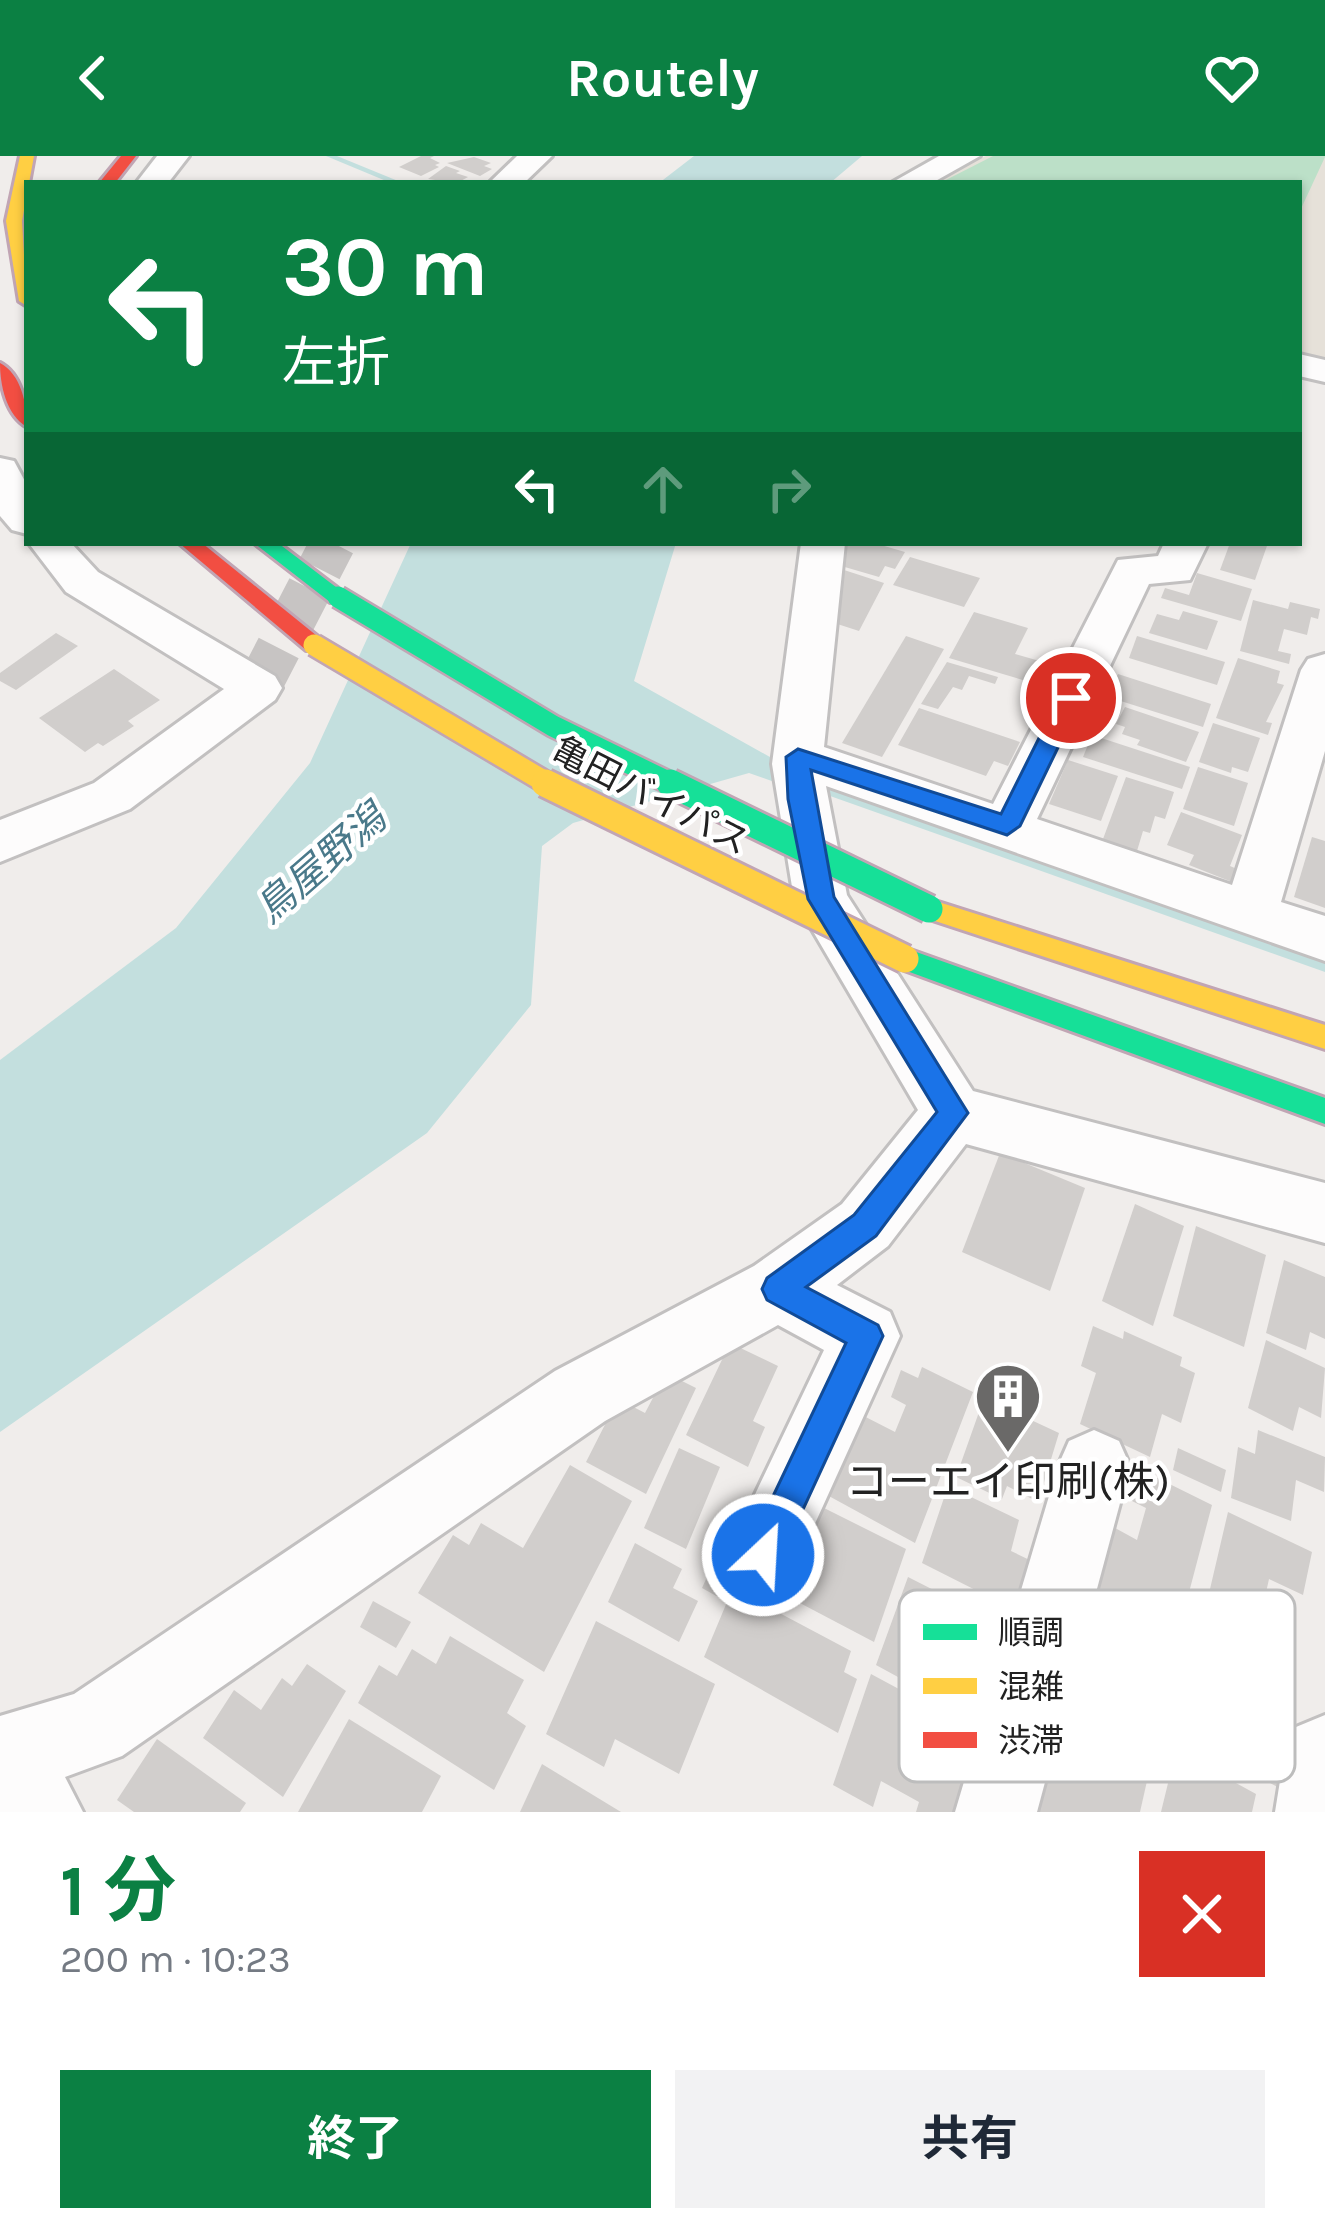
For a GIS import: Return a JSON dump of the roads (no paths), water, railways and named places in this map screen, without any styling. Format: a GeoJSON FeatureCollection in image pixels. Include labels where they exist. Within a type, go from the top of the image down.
{"type":"FeatureCollection","features":[{"type":"Feature","properties":{"kind":"highway"},"geometry":{"type":"LineString","coordinates":[[24,283],[14,221],[27,156]]}},
{"type":"Feature","properties":{"kind":"highway"},"geometry":{"type":"LineString","coordinates":[[109,180],[129,156]]}},
{"type":"Feature","properties":{"kind":"highway"},"geometry":{"type":"LineString","coordinates":[[0,368],[24,415]]}},
{"type":"Feature","properties":{"kind":"highway","name":"亀田バイパス"},"geometry":{"type":"LineString","coordinates":[[268,546],[416,650],[524,712],[929,909],[1325,1037]]}},
{"type":"Feature","properties":{"kind":"highway","name":"亀田バイパス"},"geometry":{"type":"LineString","coordinates":[[177,548],[314,645],[484,750],[609,817],[905,958],[1325,1111]]}},
{"type":"Feature","properties":{"kind":"street"},"geometry":{"type":"LineString","coordinates":[[154,180],[173,156]]}},
{"type":"Feature","properties":{"kind":"street"},"geometry":{"type":"LineString","coordinates":[[913,180],[964,156]]}},
{"type":"Feature","properties":{"kind":"street"},"geometry":{"type":"LineString","coordinates":[[0,470],[24,518]]}},
{"type":"Feature","properties":{"kind":"street"},"geometry":{"type":"LineString","coordinates":[[0,842],[112,796],[258,688],[82,582],[50,546]]}},
{"type":"Feature","properties":{"kind":"street"},"geometry":{"type":"LineString","coordinates":[[823,546],[798,773],[821,899],[953,1113],[1325,1213]]}},
{"type":"Feature","properties":{"kind":"street"},"geometry":{"type":"LineString","coordinates":[[1007,826],[1134,570],[1174,570],[1185,546]]}},
{"type":"Feature","properties":{"kind":"street"},"geometry":{"type":"LineString","coordinates":[[1250,914],[1325,670]]}},
{"type":"Feature","properties":{"kind":"street"},"geometry":{"type":"LineString","coordinates":[[798,773],[1007,826],[1325,939]]}},
{"type":"Feature","properties":{"kind":"street"},"geometry":{"type":"LineString","coordinates":[[0,1757],[94,1727],[580,1396],[778,1289],[865,1226],[953,1113]]}},
{"type":"Feature","properties":{"kind":"street"},"geometry":{"type":"LineString","coordinates":[[763,1555],[866,1336],[778,1289]]}},
{"type":"Feature","properties":{"kind":"street"},"geometry":{"type":"LineString","coordinates":[[1059,1590],[1094,1466]]}},
{"type":"Feature","properties":{"kind":"street"},"geometry":{"type":"LineString","coordinates":[[1316,1812],[1325,1756]]}},
{"type":"Feature","properties":{"kind":"street"},"geometry":{"type":"LineString","coordinates":[[0,1778],[42,1812]]}},
{"type":"Feature","properties":{"kind":"street"},"geometry":{"type":"LineString","coordinates":[[996,1812],[1004,1782]]}},
{"type":"Feature","properties":{"kind":"water"},"geometry":{"type":"Polygon","coordinates":[[[694,156],[862,156],[834,180],[663,180],[694,156]]]}},
{"type":"Feature","properties":{"kind":"water","name":"鳥屋野潟"},"geometry":{"type":"Polygon","coordinates":[[[410,546],[675,546],[634,681],[777,761],[780,784],[749,773],[573,823],[542,846],[531,1005],[427,1133],[0,1432],[0,1060],[176,928],[310,763],[410,546]]]}},
{"type":"Feature","properties":{"kind":"waterway"},"geometry":{"type":"LineString","coordinates":[[330,156],[391,180]]}},
{"type":"Feature","properties":{"kind":"waterway"},"geometry":{"type":"LineString","coordinates":[[807,783],[1325,966]]}},
{"type":"Feature","properties":{"kind":"tunnel"},"geometry":{"type":"LineString","coordinates":[[258,688],[331,546]]}},
{"type":"Feature","properties":{"kind":"place","name":"コーエイ印刷(株)"},"geometry":{"type":"Point","coordinates":[1008,1455]}}]}
